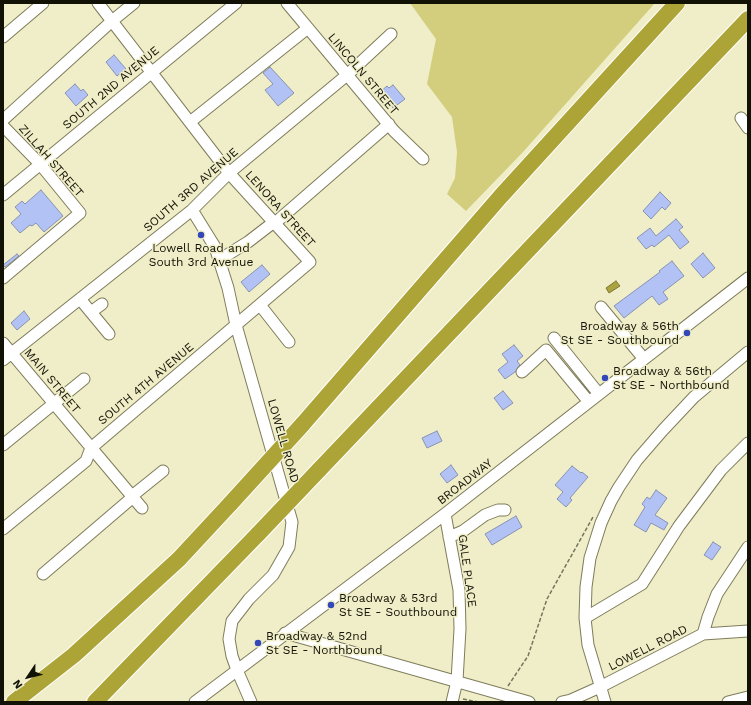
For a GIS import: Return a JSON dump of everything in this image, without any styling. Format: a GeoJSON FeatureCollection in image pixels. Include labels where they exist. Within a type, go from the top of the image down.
{"type":"FeatureCollection","features":[{"type":"Feature","properties":{"kind":"highway"},"geometry":{"type":"LineString","coordinates":[[14,702],[80,650],[178,559],[302,425],[501,196],[677,3]]}},
{"type":"Feature","properties":{"kind":"highway"},"geometry":{"type":"LineString","coordinates":[[95,702],[259,533],[748,19]]}},
{"type":"Feature","properties":{"kind":"street"},"geometry":{"type":"LineString","coordinates":[[3,36],[43,3]]}},
{"type":"Feature","properties":{"kind":"street","name":"LENORA STREET"},"geometry":{"type":"LineString","coordinates":[[98,3],[229,173],[310,262]]}},
{"type":"Feature","properties":{"kind":"street"},"geometry":{"type":"LineString","coordinates":[[3,120],[112,21],[134,3]]}},
{"type":"Feature","properties":{"kind":"street","name":"SOUTH 2ND AVENUE"},"geometry":{"type":"LineString","coordinates":[[3,195],[236,3]]}},
{"type":"Feature","properties":{"kind":"street","name":"LINCOLN STREET"},"geometry":{"type":"LineString","coordinates":[[287,3],[388,124],[423,159]]}},
{"type":"Feature","properties":{"kind":"street"},"geometry":{"type":"LineString","coordinates":[[190,122],[308,28]]}},
{"type":"Feature","properties":{"kind":"street","name":"SOUTH 3RD AVENUE"},"geometry":{"type":"LineString","coordinates":[[7,357],[192,210],[229,173],[347,75],[391,34]]}},
{"type":"Feature","properties":{"kind":"street"},"geometry":{"type":"LineString","coordinates":[[740,118],[748,128]]}},
{"type":"Feature","properties":{"kind":"street"},"geometry":{"type":"LineString","coordinates":[[219,260],[248,242],[274,223],[388,124]]}},
{"type":"Feature","properties":{"kind":"street","name":"ZILLAH STREET"},"geometry":{"type":"LineString","coordinates":[[3,126],[40,164],[80,214],[3,278]]}},
{"type":"Feature","properties":{"kind":"street","name":"LOWELL ROAD"},"geometry":{"type":"LineString","coordinates":[[192,210],[215,247],[228,288],[236,325],[292,522],[289,547],[273,574],[249,599],[232,621],[229,639],[237,670],[252,702]]}},
{"type":"Feature","properties":{"kind":"street","name":"SOUTH 4TH AVENUE"},"geometry":{"type":"LineString","coordinates":[[3,529],[86,461],[90,448],[310,262]]}},
{"type":"Feature","properties":{"kind":"street","name":"BROADWAY"},"geometry":{"type":"LineString","coordinates":[[195,702],[445,514],[748,278]]}},
{"type":"Feature","properties":{"kind":"street"},"geometry":{"type":"LineString","coordinates":[[80,299],[108,334]]}},
{"type":"Feature","properties":{"kind":"street"},"geometry":{"type":"LineString","coordinates":[[91,312],[102,304]]}},
{"type":"Feature","properties":{"kind":"street"},"geometry":{"type":"LineString","coordinates":[[260,305],[289,342]]}},
{"type":"Feature","properties":{"kind":"street"},"geometry":{"type":"LineString","coordinates":[[601,307],[644,359]]}},
{"type":"Feature","properties":{"kind":"street"},"geometry":{"type":"LineString","coordinates":[[554,338],[599,394]]}},
{"type":"Feature","properties":{"kind":"street","name":"MAIN STREET"},"geometry":{"type":"LineString","coordinates":[[3,343],[7,357],[53,403],[142,508]]}},
{"type":"Feature","properties":{"kind":"street"},"geometry":{"type":"LineString","coordinates":[[522,372],[546,350],[589,402]]}},
{"type":"Feature","properties":{"kind":"street"},"geometry":{"type":"LineString","coordinates":[[605,702],[588,645],[585,618],[586,587],[590,558],[601,523],[619,487],[642,454],[662,430],[694,397],[748,352]]}},
{"type":"Feature","properties":{"kind":"street"},"geometry":{"type":"LineString","coordinates":[[3,445],[84,379]]}},
{"type":"Feature","properties":{"kind":"street"},"geometry":{"type":"LineString","coordinates":[[585,618],[642,584],[679,526],[711,482],[748,443]]}},
{"type":"Feature","properties":{"kind":"street"},"geometry":{"type":"LineString","coordinates":[[43,574],[163,471]]}},
{"type":"Feature","properties":{"kind":"street"},"geometry":{"type":"LineString","coordinates":[[449,537],[463,531],[484,515],[498,510],[505,510]]}},
{"type":"Feature","properties":{"kind":"street","name":"GALE PLACE"},"geometry":{"type":"LineString","coordinates":[[445,514],[459,590],[460,629],[455,701]]}},
{"type":"Feature","properties":{"kind":"street"},"geometry":{"type":"LineString","coordinates":[[703,634],[717,594],[748,548]]}},
{"type":"Feature","properties":{"kind":"street","name":"LOWELL ROAD"},"geometry":{"type":"LineString","coordinates":[[562,702],[571,700],[600,687],[703,634],[748,631]]}},
{"type":"Feature","properties":{"kind":"street"},"geometry":{"type":"LineString","coordinates":[[286,633],[529,702]]}},
{"type":"Feature","properties":{"kind":"street"},"geometry":{"type":"LineString","coordinates":[[728,702],[748,697]]}},
{"type":"Feature","properties":{"kind":"path"},"geometry":{"type":"LineString","coordinates":[[506,688],[528,656],[547,599],[596,511]]}},
{"type":"Feature","properties":{"kind":"path"},"geometry":{"type":"LineString","coordinates":[[455,701],[463,699],[478,702]]}},
{"type":"Feature","properties":{"kind":"shaded area"},"geometry":{"type":"Polygon","coordinates":[[[410,3],[655,3],[523,152],[466,211],[447,194],[455,178],[457,152],[452,117],[427,84],[436,39],[410,3]]]}},
{"type":"Feature","properties":{"kind":"shaded area"},"geometry":{"type":"Polygon","coordinates":[[[616,281],[620,286],[609,293],[606,288],[616,281]]]}},
{"type":"Feature","properties":{"kind":"building"},"geometry":{"type":"Polygon","coordinates":[[[114,55],[126,69],[117,76],[106,62],[114,55]]]}},
{"type":"Feature","properties":{"kind":"building"},"geometry":{"type":"Polygon","coordinates":[[[270,67],[294,93],[278,106],[265,90],[273,84],[263,73],[270,67]]]}},
{"type":"Feature","properties":{"kind":"building"},"geometry":{"type":"Polygon","coordinates":[[[75,84],[81,91],[83,89],[88,95],[76,106],[65,93],[75,84]]]}},
{"type":"Feature","properties":{"kind":"building"},"geometry":{"type":"Polygon","coordinates":[[[393,85],[405,99],[393,108],[380,92],[387,86],[389,88],[393,85]]]}},
{"type":"Feature","properties":{"kind":"building"},"geometry":{"type":"Polygon","coordinates":[[[41,190],[63,216],[44,232],[36,223],[32,226],[30,225],[20,233],[11,223],[21,214],[15,207],[22,201],[25,204],[41,190]]]}},
{"type":"Feature","properties":{"kind":"building"},"geometry":{"type":"Polygon","coordinates":[[[660,192],[671,203],[665,210],[662,207],[651,219],[643,211],[660,192]]]}},
{"type":"Feature","properties":{"kind":"building"},"geometry":{"type":"Polygon","coordinates":[[[676,219],[683,227],[679,230],[689,242],[680,249],[669,235],[654,247],[652,245],[646,249],[637,238],[650,228],[656,236],[676,219]]]}},
{"type":"Feature","properties":{"kind":"building"},"geometry":{"type":"Polygon","coordinates":[[[703,253],[715,268],[703,278],[691,264],[703,253]]]}},
{"type":"Feature","properties":{"kind":"building"},"geometry":{"type":"Polygon","coordinates":[[[17,254],[19,256],[5,267],[3,265],[17,254]]]}},
{"type":"Feature","properties":{"kind":"building"},"geometry":{"type":"Polygon","coordinates":[[[672,261],[684,276],[663,292],[668,299],[659,305],[652,296],[624,318],[614,306],[660,272],[659,271],[672,261]]]}},
{"type":"Feature","properties":{"kind":"building"},"geometry":{"type":"Polygon","coordinates":[[[262,265],[270,274],[249,292],[241,282],[262,265]]]}},
{"type":"Feature","properties":{"kind":"building"},"geometry":{"type":"Polygon","coordinates":[[[24,311],[30,319],[17,330],[11,323],[24,311]]]}},
{"type":"Feature","properties":{"kind":"building"},"geometry":{"type":"Polygon","coordinates":[[[514,345],[523,356],[517,361],[520,365],[515,372],[505,379],[498,370],[508,362],[502,354],[514,345]]]}},
{"type":"Feature","properties":{"kind":"building"},"geometry":{"type":"Polygon","coordinates":[[[503,391],[513,403],[503,410],[494,398],[503,391]]]}},
{"type":"Feature","properties":{"kind":"building"},"geometry":{"type":"Polygon","coordinates":[[[437,431],[442,441],[427,448],[422,438],[437,431]]]}},
{"type":"Feature","properties":{"kind":"building"},"geometry":{"type":"Polygon","coordinates":[[[451,465],[458,475],[447,483],[440,474],[451,465]]]}},
{"type":"Feature","properties":{"kind":"building"},"geometry":{"type":"Polygon","coordinates":[[[572,466],[588,477],[570,498],[572,500],[566,507],[557,499],[563,492],[555,485],[572,466]]]}},
{"type":"Feature","properties":{"kind":"building"},"geometry":{"type":"Polygon","coordinates":[[[656,490],[667,498],[655,515],[668,523],[664,530],[651,523],[646,532],[634,525],[645,507],[642,504],[647,497],[650,499],[656,490]]]}},
{"type":"Feature","properties":{"kind":"building"},"geometry":{"type":"Polygon","coordinates":[[[516,516],[522,527],[492,545],[485,534],[516,516]]]}},
{"type":"Feature","properties":{"kind":"building"},"geometry":{"type":"Polygon","coordinates":[[[713,542],[721,547],[712,560],[704,555],[713,542]]]}},
{"type":"Feature","properties":{"kind":"place","name":"Lowell Road and South 3rd Avenue"},"geometry":{"type":"Point","coordinates":[201,235]}},
{"type":"Feature","properties":{"kind":"place","name":"Broadway & 56th St SE - Southbound"},"geometry":{"type":"Point","coordinates":[687,333]}},
{"type":"Feature","properties":{"kind":"place","name":"Broadway & 56th St SE - Northbound"},"geometry":{"type":"Point","coordinates":[605,378]}},
{"type":"Feature","properties":{"kind":"place","name":"Broadway & 53rd St SE - Southbound"},"geometry":{"type":"Point","coordinates":[331,605]}},
{"type":"Feature","properties":{"kind":"place","name":"Broadway & 52nd St SE - Northbound"},"geometry":{"type":"Point","coordinates":[258,643]}}]}
